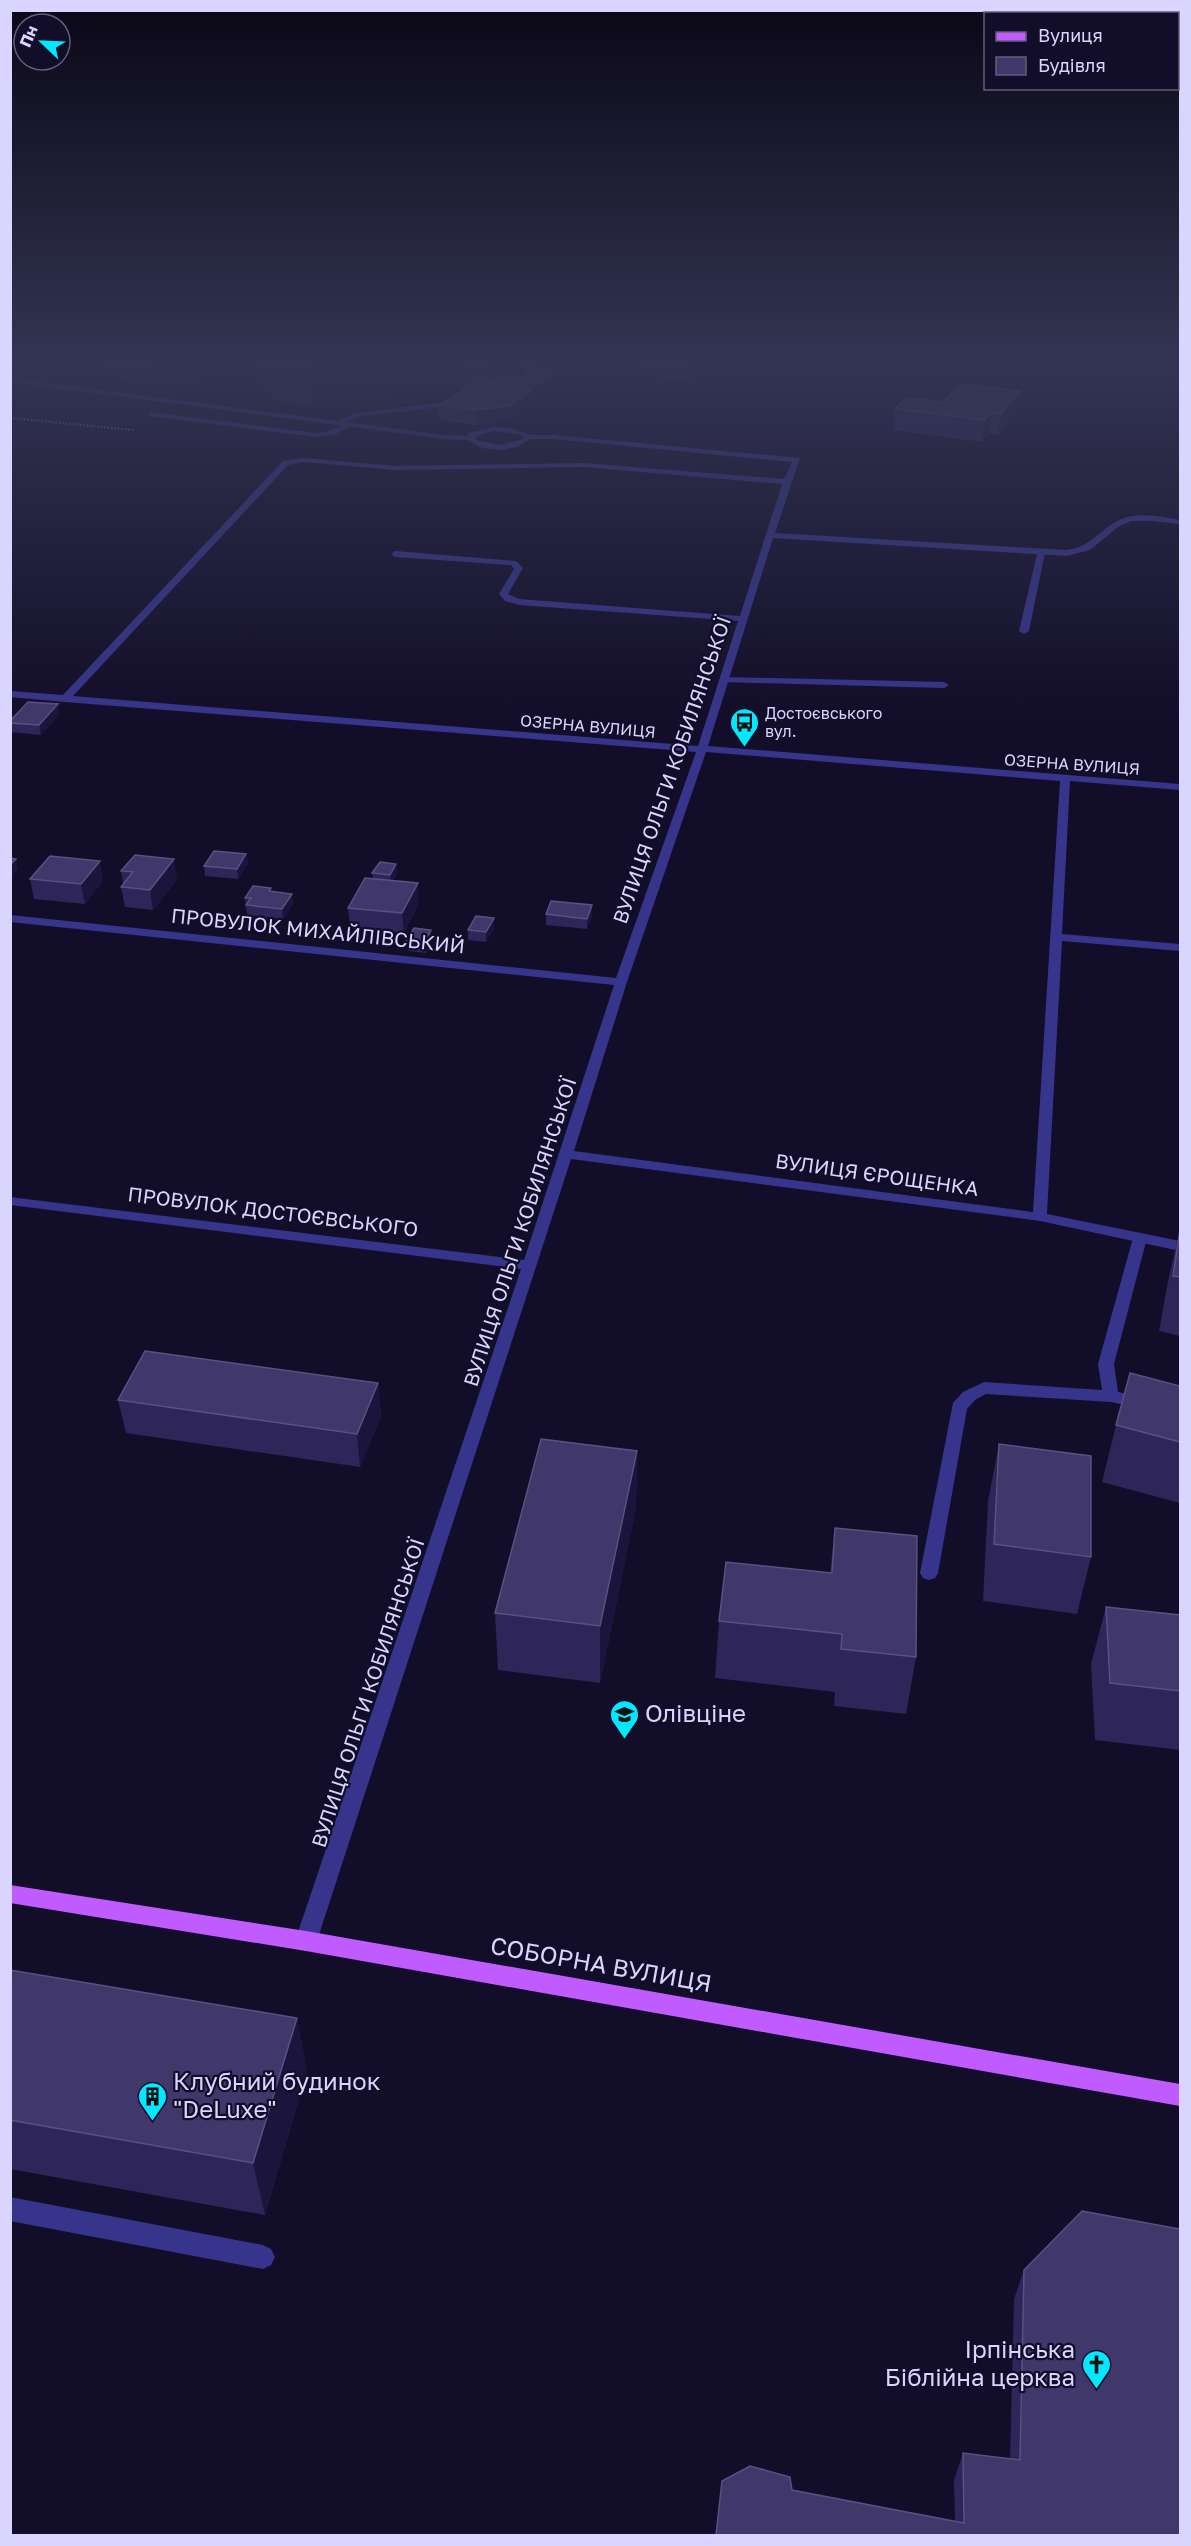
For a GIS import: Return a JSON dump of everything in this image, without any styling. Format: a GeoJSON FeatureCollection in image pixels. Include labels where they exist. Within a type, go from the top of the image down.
{"type":"FeatureCollection","features":[{"type":"Feature","properties":{"kind":"main road","name":"СОБОРНА ВУЛИЦЯ"},"geometry":{"type":"LineString","coordinates":[[10,1894],[306,1941],[1180,2095]]}},
{"type":"Feature","properties":{"kind":"street"},"geometry":{"type":"LineString","coordinates":[[65,699],[267,483]]}},
{"type":"Feature","properties":{"kind":"street","name":"ВУЛИЦЯ ОЛЬГИ КОБИЛЯНСЬКОЇ"},"geometry":{"type":"LineString","coordinates":[[306,1941],[567,1154],[621,982],[701,751],[772,535],[787,483]]}},
{"type":"Feature","properties":{"kind":"street"},"geometry":{"type":"LineString","coordinates":[[772,535],[1041,552],[1086,550],[1123,521],[1146,519],[1180,522]]}},
{"type":"Feature","properties":{"kind":"street"},"geometry":{"type":"LineString","coordinates":[[1024,631],[1041,552]]}},
{"type":"Feature","properties":{"kind":"street"},"geometry":{"type":"LineString","coordinates":[[395,554],[513,563],[519,568],[503,594],[508,599],[519,602],[744,619]]}},
{"type":"Feature","properties":{"kind":"street"},"geometry":{"type":"LineString","coordinates":[[724,680],[944,685]]}},
{"type":"Feature","properties":{"kind":"street","name":"ОЗЕРНА ВУЛИЦЯ"},"geometry":{"type":"LineString","coordinates":[[10,694],[701,751],[1180,787]]}},
{"type":"Feature","properties":{"kind":"street"},"geometry":{"type":"LineString","coordinates":[[1040,1217],[1058,937],[1065,778]]}},
{"type":"Feature","properties":{"kind":"street","name":"ПРОВУЛОК МИХАЙЛІВСЬКИЙ"},"geometry":{"type":"LineString","coordinates":[[10,918],[621,982]]}},
{"type":"Feature","properties":{"kind":"street"},"geometry":{"type":"LineString","coordinates":[[1058,937],[1180,948]]}},
{"type":"Feature","properties":{"kind":"street","name":"ВУЛИЦЯ ЄРОЩЕНКА"},"geometry":{"type":"LineString","coordinates":[[567,1154],[1040,1217],[1180,1246]]}},
{"type":"Feature","properties":{"kind":"street","name":"ПРОВУЛОК ДОСТОЄВСЬКОГО"},"geometry":{"type":"LineString","coordinates":[[10,1201],[530,1265]]}},
{"type":"Feature","properties":{"kind":"street"},"geometry":{"type":"LineString","coordinates":[[1111,1396],[1106,1364],[1140,1238]]}},
{"type":"Feature","properties":{"kind":"street"},"geometry":{"type":"LineString","coordinates":[[929,1573],[959,1407],[969,1396],[984,1388],[1111,1396],[1180,1411]]}},
{"type":"Feature","properties":{"kind":"street"},"geometry":{"type":"LineString","coordinates":[[10,2209],[262,2257]]}},
{"type":"Feature","properties":{"kind":"building"},"geometry":{"type":"Polygon","coordinates":[[[28,702],[58,704],[39,725],[10,723],[28,702]]]}},
{"type":"Feature","properties":{"kind":"building"},"geometry":{"type":"Polygon","coordinates":[[[214,851],[246,854],[237,869],[204,866],[214,851]]]}},
{"type":"Feature","properties":{"kind":"building"},"geometry":{"type":"Polygon","coordinates":[[[135,855],[174,859],[150,890],[121,887],[133,872],[121,871],[135,855]]]}},
{"type":"Feature","properties":{"kind":"building"},"geometry":{"type":"Polygon","coordinates":[[[50,856],[100,861],[81,884],[30,879],[50,856]]]}},
{"type":"Feature","properties":{"kind":"building"},"geometry":{"type":"Polygon","coordinates":[[[380,862],[396,864],[390,875],[372,873],[380,862]]]}},
{"type":"Feature","properties":{"kind":"building"},"geometry":{"type":"Polygon","coordinates":[[[365,878],[418,883],[402,913],[348,908],[365,878]]]}},
{"type":"Feature","properties":{"kind":"building"},"geometry":{"type":"Polygon","coordinates":[[[253,886],[292,894],[282,909],[246,905],[251,898],[245,898],[253,886]]]}},
{"type":"Feature","properties":{"kind":"building"},"geometry":{"type":"Polygon","coordinates":[[[551,901],[592,905],[587,919],[546,914],[551,901]]]}},
{"type":"Feature","properties":{"kind":"building"},"geometry":{"type":"Polygon","coordinates":[[[476,916],[494,918],[486,932],[468,930],[476,916]]]}},
{"type":"Feature","properties":{"kind":"building"},"geometry":{"type":"Polygon","coordinates":[[[414,928],[431,930],[425,942],[407,940],[414,928]]]}},
{"type":"Feature","properties":{"kind":"building"},"geometry":{"type":"Polygon","coordinates":[[[1180,1230],[1180,1277],[1173,1276],[1180,1230]]]}},
{"type":"Feature","properties":{"kind":"building"},"geometry":{"type":"Polygon","coordinates":[[[145,1351],[378,1383],[357,1434],[118,1400],[145,1351]]]}},
{"type":"Feature","properties":{"kind":"building"},"geometry":{"type":"Polygon","coordinates":[[[1130,1373],[1180,1386],[1180,1442],[1116,1425],[1130,1373]]]}},
{"type":"Feature","properties":{"kind":"building"},"geometry":{"type":"Polygon","coordinates":[[[541,1439],[637,1451],[600,1626],[495,1613],[541,1439]]]}},
{"type":"Feature","properties":{"kind":"building"},"geometry":{"type":"Polygon","coordinates":[[[999,1444],[1091,1456],[1091,1557],[994,1544],[999,1444]]]}},
{"type":"Feature","properties":{"kind":"building"},"geometry":{"type":"Polygon","coordinates":[[[835,1528],[917,1536],[916,1657],[841,1649],[842,1634],[719,1621],[726,1562],[832,1573],[835,1528]]]}},
{"type":"Feature","properties":{"kind":"building"},"geometry":{"type":"Polygon","coordinates":[[[1106,1607],[1180,1615],[1180,1691],[1110,1683],[1106,1607]]]}},
{"type":"Feature","properties":{"kind":"building","name":"Клубний будинок \"DeLuxe\""},"geometry":{"type":"Polygon","coordinates":[[[10,1970],[297,2018],[253,2163],[10,2120],[10,1970]]]}},
{"type":"Feature","properties":{"kind":"building","name":"Ірпінська Біблійна церква"},"geometry":{"type":"Polygon","coordinates":[[[1082,2211],[1180,2229],[1180,2535],[716,2535],[722,2481],[750,2466],[790,2477],[792,2490],[964,2523],[963,2453],[1020,2460],[1024,2270],[1082,2211]]]}},
{"type":"Feature","properties":{"kind":"place","name":"Достоєвського вул."},"geometry":{"type":"Point","coordinates":[744,748]}},
{"type":"Feature","properties":{"kind":"place","name":"Олівціне"},"geometry":{"type":"Point","coordinates":[624,1740]}},
{"type":"Feature","properties":{"kind":"place","name":"Клубний будинок \"DeLuxe\""},"geometry":{"type":"Point","coordinates":[152,2122]}},
{"type":"Feature","properties":{"kind":"place","name":"Ірпінська Біблійна церква"},"geometry":{"type":"Point","coordinates":[1096,2390]}}]}
